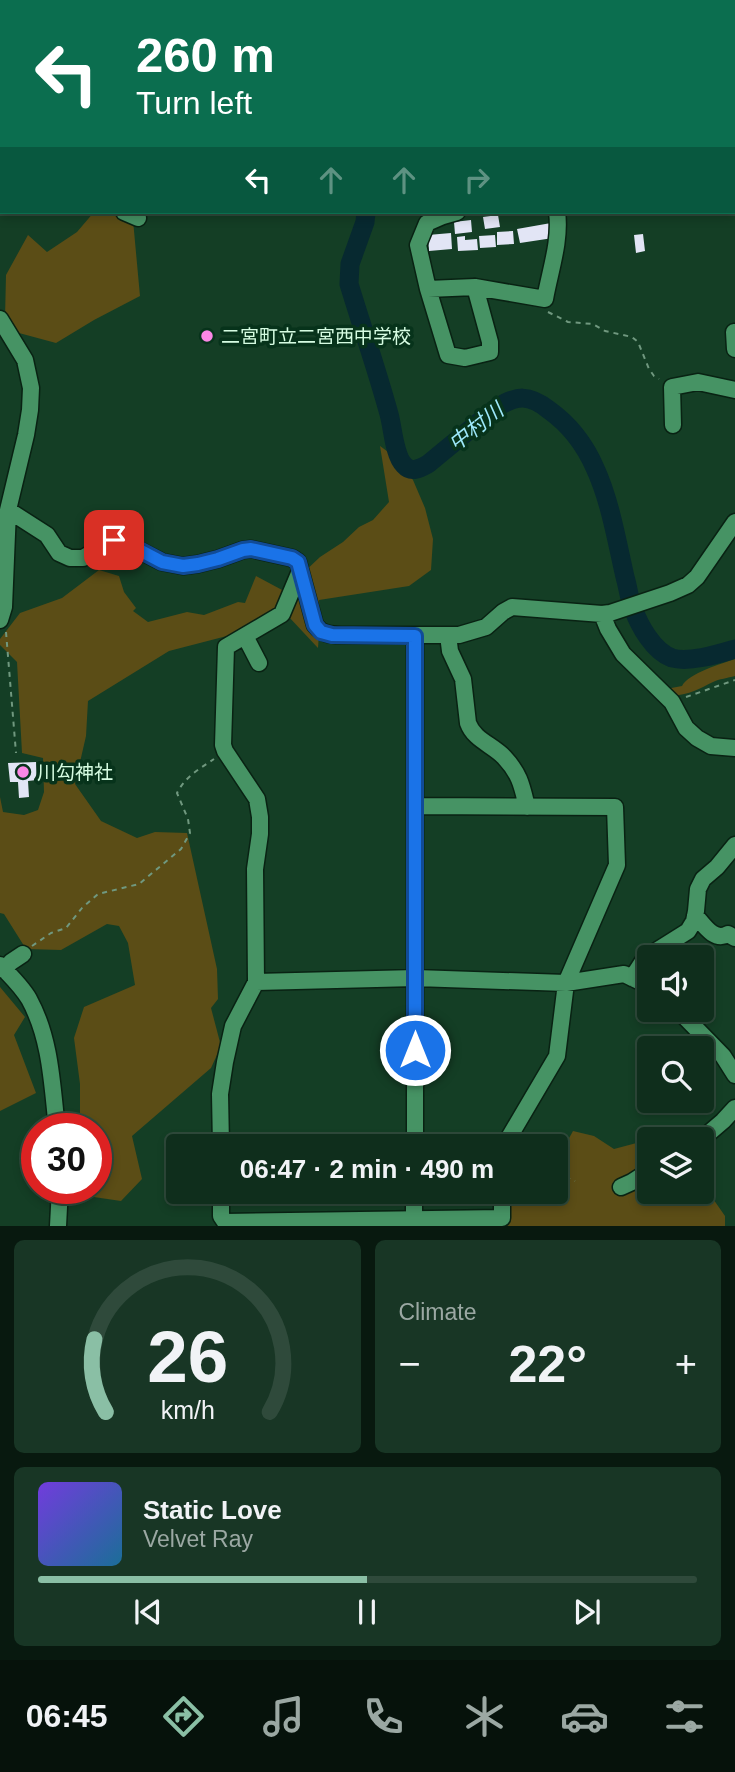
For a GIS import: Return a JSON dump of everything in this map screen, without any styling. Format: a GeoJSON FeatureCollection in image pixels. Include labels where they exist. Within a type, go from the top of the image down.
{"type":"FeatureCollection","features":[{"type":"Feature","properties":{"kind":"street"},"geometry":{"type":"LineString","coordinates":[[450,214],[427,223],[418,246],[448,355],[465,358],[489,352],[490,342],[475,287]]}},
{"type":"Feature","properties":{"kind":"street"},"geometry":{"type":"LineString","coordinates":[[428,289],[475,287],[545,299],[556,246],[557,214]]}},
{"type":"Feature","properties":{"kind":"street"},"geometry":{"type":"LineString","coordinates":[[0,319],[25,360],[32,388],[26,435],[8,510],[3,575],[3,626]]}},
{"type":"Feature","properties":{"kind":"street"},"geometry":{"type":"LineString","coordinates":[[734,332],[735,349]]}},
{"type":"Feature","properties":{"kind":"street"},"geometry":{"type":"LineString","coordinates":[[673,425],[672,387],[698,382],[735,390]]}},
{"type":"Feature","properties":{"kind":"street"},"geometry":{"type":"LineString","coordinates":[[8,510],[47,535],[59,553],[70,558],[83,558],[114,540],[174,565],[198,564],[251,549],[292,558],[298,562],[315,625],[321,632],[332,635],[459,635],[485,627],[512,607],[606,614],[680,589],[697,577],[735,522]]}},
{"type":"Feature","properties":{"kind":"street"},"geometry":{"type":"LineString","coordinates":[[221,1134],[220,1094],[233,1026],[256,982],[255,869],[260,817],[257,799],[225,751],[223,742],[226,647],[282,614],[300,571]]}},
{"type":"Feature","properties":{"kind":"street"},"geometry":{"type":"LineString","coordinates":[[606,614],[608,629],[623,654],[672,702],[686,728],[696,738],[711,746],[735,748]]}},
{"type":"Feature","properties":{"kind":"street"},"geometry":{"type":"LineString","coordinates":[[448,635],[450,651],[463,679],[470,730],[503,755],[513,768],[520,779],[527,807]]}},
{"type":"Feature","properties":{"kind":"street"},"geometry":{"type":"LineString","coordinates":[[244,636],[259,664]]}},
{"type":"Feature","properties":{"kind":"street"},"geometry":{"type":"LineString","coordinates":[[415,636],[415,1134]]}},
{"type":"Feature","properties":{"kind":"street"},"geometry":{"type":"LineString","coordinates":[[415,806],[615,807],[617,865],[566,983],[557,1056],[511,1134]]}},
{"type":"Feature","properties":{"kind":"street"},"geometry":{"type":"LineString","coordinates":[[632,978],[645,958],[688,931],[694,921],[698,889],[735,845]]}},
{"type":"Feature","properties":{"kind":"street"},"geometry":{"type":"LineString","coordinates":[[695,915],[717,936],[728,934],[735,938]]}},
{"type":"Feature","properties":{"kind":"street"},"geometry":{"type":"LineString","coordinates":[[23,954],[2,968],[28,998],[44,1036],[55,1113]]}},
{"type":"Feature","properties":{"kind":"street"},"geometry":{"type":"LineString","coordinates":[[256,982],[416,978],[566,983],[624,974],[637,980]]}},
{"type":"Feature","properties":{"kind":"street"},"geometry":{"type":"LineString","coordinates":[[690,1022],[723,1056],[735,1075]]}},
{"type":"Feature","properties":{"kind":"street"},"geometry":{"type":"LineString","coordinates":[[714,1129],[735,1108]]}},
{"type":"Feature","properties":{"kind":"street"},"geometry":{"type":"LineString","coordinates":[[621,1187],[637,1178]]}},
{"type":"Feature","properties":{"kind":"street"},"geometry":{"type":"LineString","coordinates":[[58,1226],[60,1204]]}},
{"type":"Feature","properties":{"kind":"street"},"geometry":{"type":"LineString","coordinates":[[221,1204],[221,1216],[225,1222],[502,1218],[502,1204]]}},
{"type":"Feature","properties":{"kind":"street"},"geometry":{"type":"LineString","coordinates":[[414,1204],[414,1219]]}},
{"type":"Feature","properties":{"kind":"path"},"geometry":{"type":"LineString","coordinates":[[545,299],[547,311],[568,322],[593,324],[605,331],[632,337],[638,342],[654,376],[672,387]]}},
{"type":"Feature","properties":{"kind":"path"},"geometry":{"type":"LineString","coordinates":[[3,626],[16,753]]}},
{"type":"Feature","properties":{"kind":"path"},"geometry":{"type":"LineString","coordinates":[[672,702],[735,680]]}},
{"type":"Feature","properties":{"kind":"path"},"geometry":{"type":"LineString","coordinates":[[23,954],[51,933],[66,929],[82,908],[98,894],[139,884],[181,849],[190,833],[188,819],[177,793],[194,771],[225,751]]}},
{"type":"Feature","properties":{"kind":"path"},"geometry":{"type":"LineString","coordinates":[[568,1178],[575,1181]]}},
{"type":"Feature","properties":{"kind":"shaded area"},"geometry":{"type":"Polygon","coordinates":[[[92,214],[136,214],[133,220],[140,296],[56,343],[19,333],[5,318],[6,275],[28,235],[47,252],[77,232],[92,214]]]}},
{"type":"Feature","properties":{"kind":"shaded area"},"geometry":{"type":"Polygon","coordinates":[[[380,446],[395,457],[413,480],[425,508],[433,539],[431,570],[409,586],[319,600],[318,648],[288,616],[250,630],[169,651],[88,701],[86,736],[75,784],[101,821],[137,838],[155,832],[187,833],[217,969],[218,999],[211,1008],[221,1046],[211,1068],[132,1136],[142,1179],[121,1201],[112,1200],[112,1113],[80,1113],[80,1084],[74,1038],[84,1007],[135,985],[128,943],[119,926],[107,924],[61,950],[26,949],[4,914],[0,913],[0,797],[3,812],[24,815],[38,810],[44,792],[43,758],[22,753],[17,662],[0,645],[0,639],[20,613],[62,598],[99,570],[119,576],[124,592],[136,608],[133,611],[148,622],[187,612],[204,615],[238,602],[245,603],[256,576],[284,591],[320,557],[343,542],[359,527],[373,520],[389,502],[380,446]]]}},
{"type":"Feature","properties":{"kind":"shaded area"},"geometry":{"type":"Polygon","coordinates":[[[735,659],[735,676],[681,695],[669,695],[666,689],[682,686],[698,673],[735,659]]]}},
{"type":"Feature","properties":{"kind":"shaded area"},"geometry":{"type":"Polygon","coordinates":[[[0,987],[25,1017],[14,1035],[36,1093],[0,1111],[0,987]]]}},
{"type":"Feature","properties":{"kind":"shaded area"},"geometry":{"type":"Polygon","coordinates":[[[573,1131],[594,1136],[614,1149],[637,1143],[637,1204],[714,1204],[714,1200],[725,1216],[725,1226],[507,1226],[510,1204],[568,1204],[568,1140],[573,1131]]]}},
{"type":"Feature","properties":{"kind":"building"},"geometry":{"type":"Polygon","coordinates":[[[498,215],[500,227],[485,229],[483,217],[498,215]]]}},
{"type":"Feature","properties":{"kind":"building"},"geometry":{"type":"Polygon","coordinates":[[[471,220],[472,232],[455,234],[454,222],[471,220]]]}},
{"type":"Feature","properties":{"kind":"building"},"geometry":{"type":"Polygon","coordinates":[[[551,223],[553,238],[520,243],[517,229],[551,223]]]}},
{"type":"Feature","properties":{"kind":"building"},"geometry":{"type":"Polygon","coordinates":[[[513,231],[514,244],[497,245],[497,232],[513,231]]]}},
{"type":"Feature","properties":{"kind":"building"},"geometry":{"type":"Polygon","coordinates":[[[451,233],[452,249],[429,251],[428,235],[451,233]]]}},
{"type":"Feature","properties":{"kind":"building"},"geometry":{"type":"Polygon","coordinates":[[[643,234],[645,251],[636,253],[634,235],[643,234]]]}},
{"type":"Feature","properties":{"kind":"building"},"geometry":{"type":"Polygon","coordinates":[[[495,235],[496,247],[480,248],[479,236],[495,235]]]}},
{"type":"Feature","properties":{"kind":"building"},"geometry":{"type":"Polygon","coordinates":[[[465,236],[465,240],[477,239],[478,250],[458,251],[457,237],[465,236]]]}},
{"type":"Feature","properties":{"kind":"building","name":"川勾神社"},"geometry":{"type":"Polygon","coordinates":[[[36,762],[37,780],[28,781],[29,797],[19,798],[18,782],[10,782],[8,763],[36,762]]]}},
{"type":"Feature","properties":{"kind":"waterway","name":"中村川"},"geometry":{"type":"LineString","coordinates":[[366,214],[350,264],[349,284],[384,398],[396,448],[404,465],[412,470],[428,464],[503,404],[523,398],[535,401],[570,429],[591,460],[609,507],[632,604],[653,644],[665,655],[679,659],[704,657],[735,649]]}},
{"type":"Feature","properties":{"kind":"place","name":"二宮町立二宮西中学校"},"geometry":{"type":"Point","coordinates":[207,336]}},
{"type":"Feature","properties":{"kind":"place","name":"川勾神社"},"geometry":{"type":"Point","coordinates":[23,772]}},
{"type":"Feature","properties":{"kind":"route"},"geometry":{"type":"LineString","coordinates":[[114,540],[124,542],[162,562],[183,566],[251,549],[292,558],[298,562],[315,625],[321,632],[332,635],[415,636],[415,1050]]}}]}
